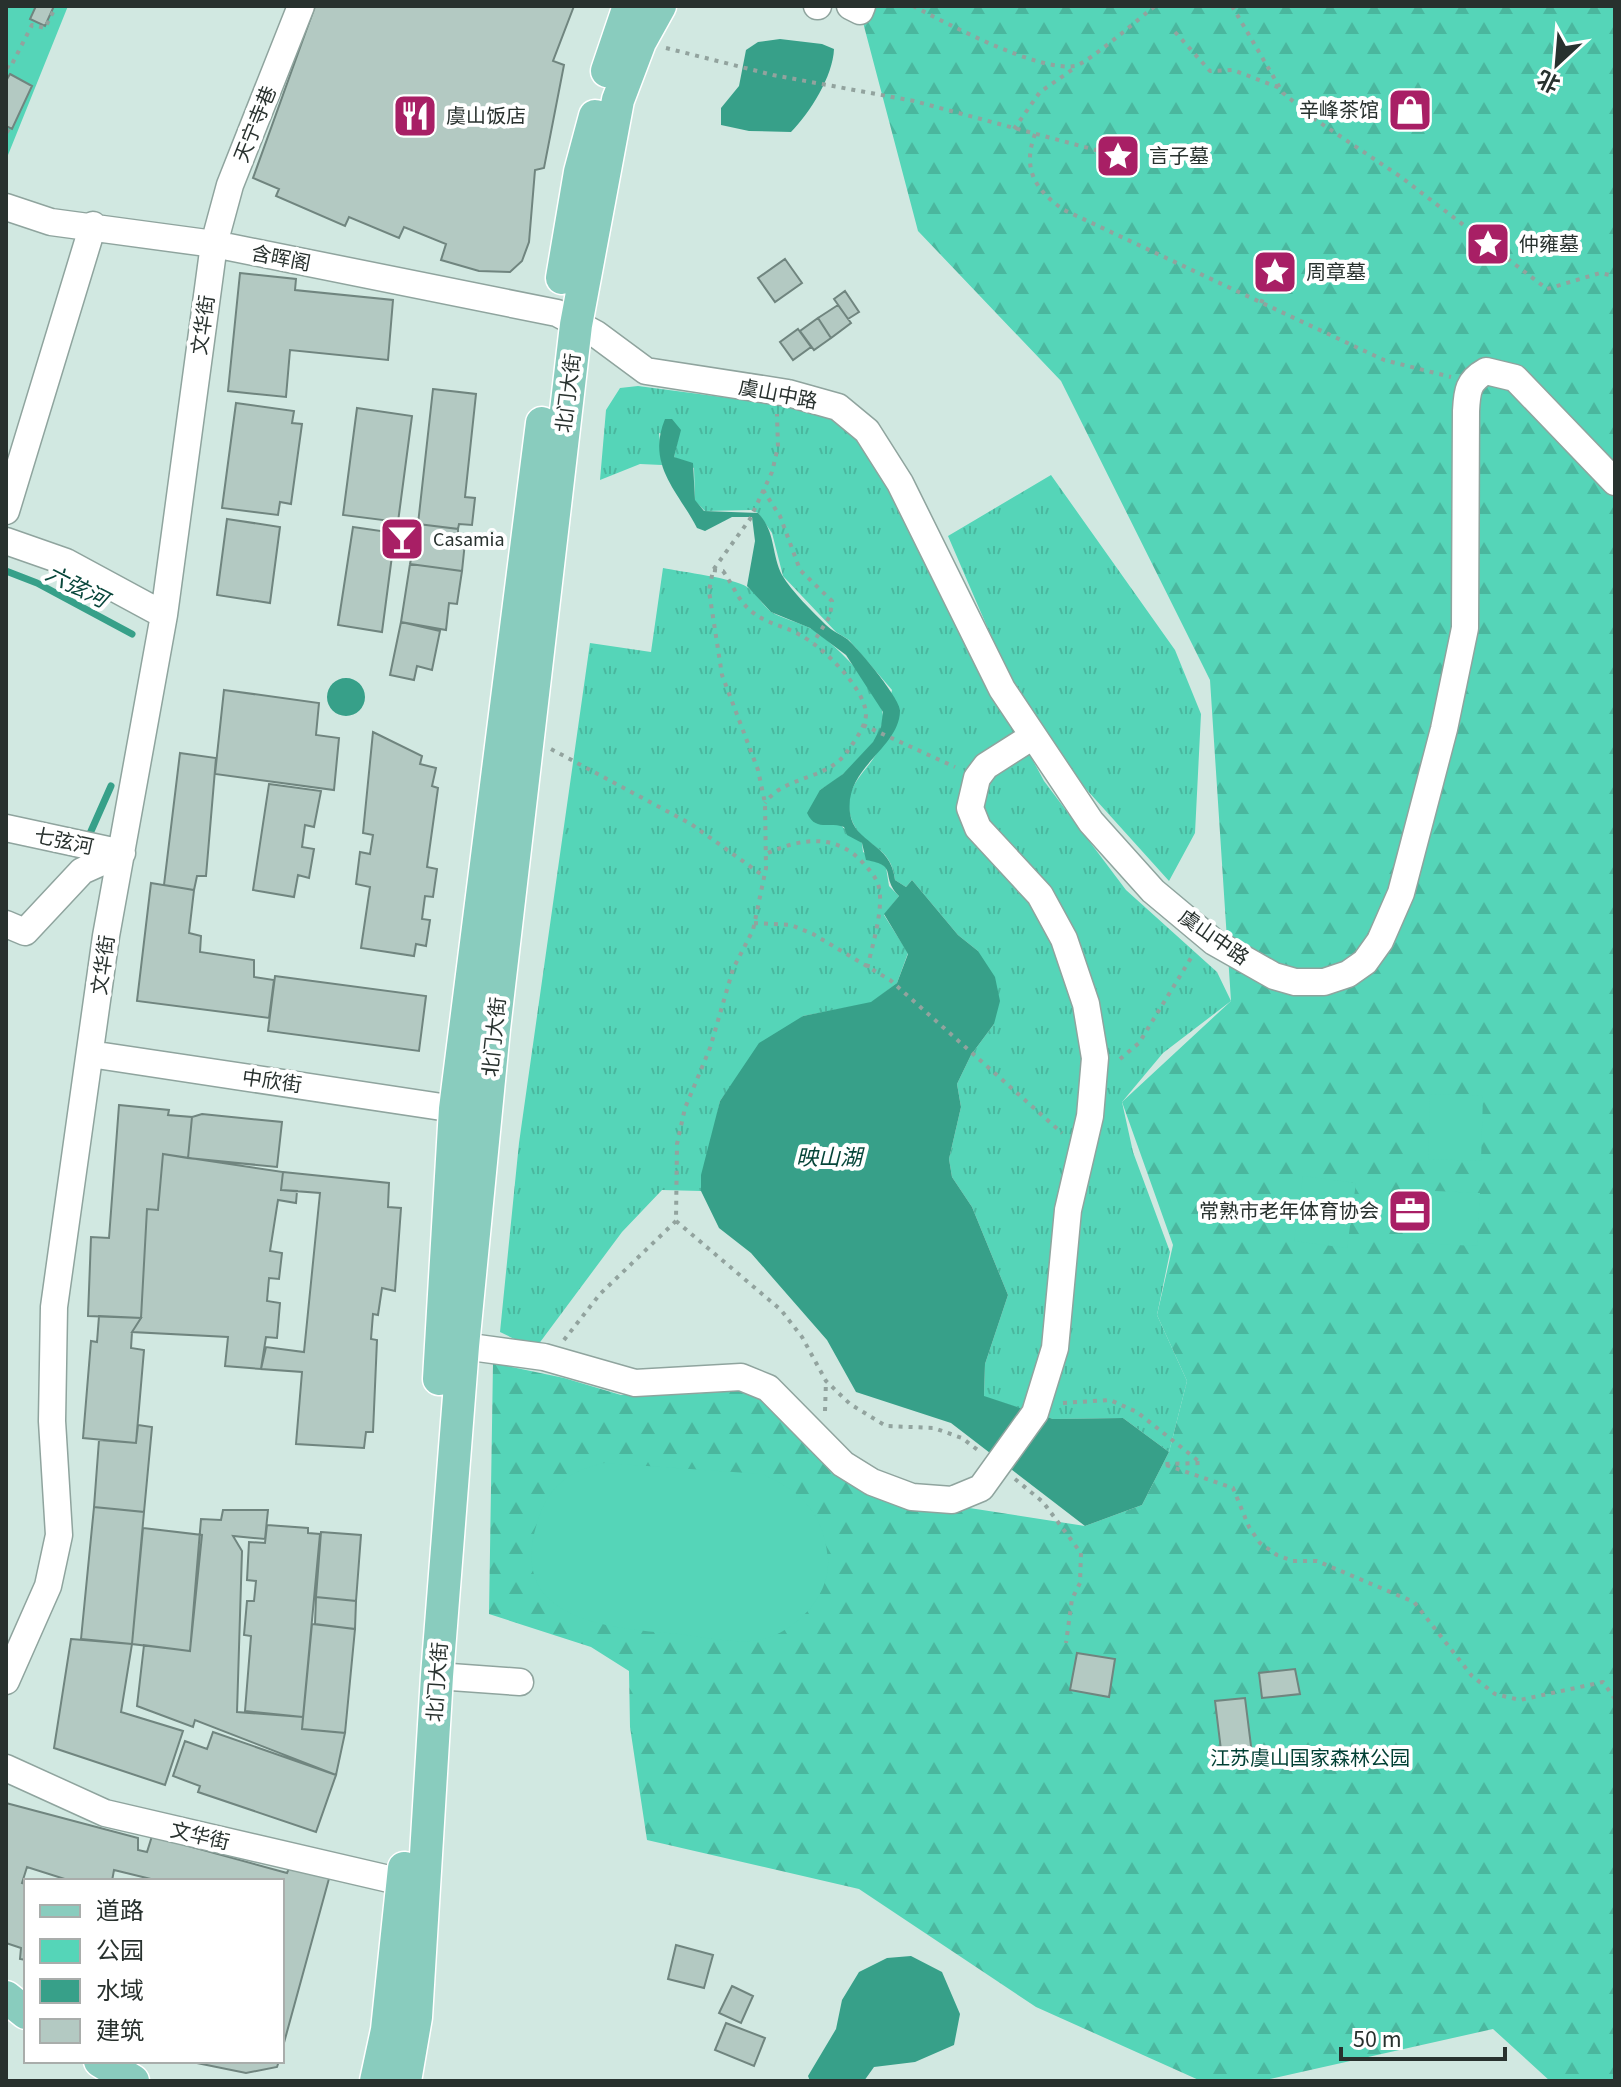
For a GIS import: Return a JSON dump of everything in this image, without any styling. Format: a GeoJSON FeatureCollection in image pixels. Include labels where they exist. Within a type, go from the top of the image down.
{"type":"FeatureCollection","features":[{"type":"Feature","properties":{"kind":"main road","name":"北门大街"},"geometry":{"type":"LineString","coordinates":[[405,2081],[416,2017],[437,1676],[463,1346],[528,737],[580,172],[604,77],[629,6]]}},
{"type":"Feature","properties":{"kind":"main road","name":"北门大街"},"geometry":{"type":"LineString","coordinates":[[376,2081],[387,2030],[414,1768],[455,1109],[566,319],[618,100],[640,42],[660,6]]}},
{"type":"Feature","properties":{"kind":"main road"},"geometry":{"type":"LineString","coordinates":[[6,1997],[24,2011]]}},
{"type":"Feature","properties":{"kind":"main road"},"geometry":{"type":"LineString","coordinates":[[6,2014],[24,2028]]}},
{"type":"Feature","properties":{"kind":"main road"},"geometry":{"type":"LineString","coordinates":[[75,2063],[103,2081]]}},
{"type":"Feature","properties":{"kind":"main road"},"geometry":{"type":"LineString","coordinates":[[103,2063],[133,2081]]}},
{"type":"Feature","properties":{"kind":"street","name":"天宁寺巷"},"geometry":{"type":"LineString","coordinates":[[214,244],[230,185],[301,6]]}},
{"type":"Feature","properties":{"kind":"street"},"geometry":{"type":"LineString","coordinates":[[850,6],[860,11],[862,6]]}},
{"type":"Feature","properties":{"kind":"street","name":"含晖阁"},"geometry":{"type":"LineString","coordinates":[[6,207],[51,222],[93,225],[214,244],[566,319]]}},
{"type":"Feature","properties":{"kind":"street"},"geometry":{"type":"LineString","coordinates":[[6,511],[93,225]]}},
{"type":"Feature","properties":{"kind":"street","name":"文华街"},"geometry":{"type":"LineString","coordinates":[[6,1681],[48,1586],[59,1535],[52,1421],[54,1307],[90,1054],[164,615],[214,244]]}},
{"type":"Feature","properties":{"kind":"street","name":"虞山中路"},"geometry":{"type":"LineString","coordinates":[[566,319],[596,334],[646,371],[779,392],[838,407],[867,431],[900,483],[1002,689],[1091,822],[1153,891],[1203,933],[1274,976],[1295,982],[1324,982],[1348,974],[1365,962],[1380,941],[1401,893],[1444,729],[1465,628],[1466,411],[1467,388],[1473,378]]}},
{"type":"Feature","properties":{"kind":"street"},"geometry":{"type":"LineString","coordinates":[[1473,378],[1486,371],[1515,378],[1615,482]]}},
{"type":"Feature","properties":{"kind":"street"},"geometry":{"type":"LineString","coordinates":[[6,541],[66,562],[164,615]]}},
{"type":"Feature","properties":{"kind":"street"},"geometry":{"type":"LineString","coordinates":[[463,1346],[544,1357],[635,1383],[741,1377],[768,1388],[843,1464],[872,1482],[912,1497],[952,1500],[981,1488],[1037,1405],[1055,1348],[1068,1210],[1093,1081],[1093,1030],[1064,939],[1040,895],[978,828],[970,808],[975,784],[986,766],[1033,736]]}},
{"type":"Feature","properties":{"kind":"street","name":"七弦河"},"geometry":{"type":"LineString","coordinates":[[6,828],[122,853]]}},
{"type":"Feature","properties":{"kind":"street"},"geometry":{"type":"LineString","coordinates":[[6,924],[25,932],[82,871],[122,853]]}},
{"type":"Feature","properties":{"kind":"street","name":"中欣街"},"geometry":{"type":"LineString","coordinates":[[90,1054],[455,1109]]}},
{"type":"Feature","properties":{"kind":"street"},"geometry":{"type":"LineString","coordinates":[[437,1676],[520,1682]]}},
{"type":"Feature","properties":{"kind":"street","name":"文华街"},"geometry":{"type":"LineString","coordinates":[[6,1768],[105,1813],[402,1882]]}},
{"type":"Feature","properties":{"kind":"path"},"geometry":{"type":"LineString","coordinates":[[6,66],[10,68],[32,25],[45,28],[56,6]]}},
{"type":"Feature","properties":{"kind":"path"},"geometry":{"type":"LineString","coordinates":[[913,6],[987,43],[1053,65],[1078,66]]}},
{"type":"Feature","properties":{"kind":"path"},"geometry":{"type":"LineString","coordinates":[[1014,129],[1040,92],[1155,6]]}},
{"type":"Feature","properties":{"kind":"path"},"geometry":{"type":"LineString","coordinates":[[1232,6],[1280,88],[1316,120],[1401,177],[1547,289],[1600,273],[1615,276]]}},
{"type":"Feature","properties":{"kind":"path"},"geometry":{"type":"LineString","coordinates":[[1175,32],[1210,71],[1233,70],[1280,88]]}},
{"type":"Feature","properties":{"kind":"path"},"geometry":{"type":"LineString","coordinates":[[640,42],[773,75],[914,101],[1118,156]]}},
{"type":"Feature","properties":{"kind":"path"},"geometry":{"type":"LineString","coordinates":[[1035,134],[1028,152],[1029,170],[1047,199],[1136,245],[1384,360],[1456,379],[1473,378]]}},
{"type":"Feature","properties":{"kind":"path"},"geometry":{"type":"LineString","coordinates":[[1261,303],[1275,272]]}},
{"type":"Feature","properties":{"kind":"path"},"geometry":{"type":"LineString","coordinates":[[544,1357],[565,1339],[600,1294],[676,1221],[675,1177],[685,1108],[710,1048],[733,969],[754,923],[768,853],[765,803],[755,761],[722,675],[709,591],[713,570],[750,519],[776,461],[779,392]]}},
{"type":"Feature","properties":{"kind":"path"},"geometry":{"type":"LineString","coordinates":[[763,490],[780,516],[800,570],[832,601],[825,624],[813,643]]}},
{"type":"Feature","properties":{"kind":"path"},"geometry":{"type":"LineString","coordinates":[[713,570],[723,571],[736,596],[768,624],[801,635],[813,643],[856,690],[864,706],[863,725],[846,754],[832,768],[773,792],[765,803]]}},
{"type":"Feature","properties":{"kind":"path"},"geometry":{"type":"LineString","coordinates":[[863,725],[941,757],[975,784]]}},
{"type":"Feature","properties":{"kind":"path"},"geometry":{"type":"LineString","coordinates":[[528,737],[691,824],[765,877]]}},
{"type":"Feature","properties":{"kind":"path"},"geometry":{"type":"LineString","coordinates":[[768,853],[800,841],[835,843],[854,852],[872,873],[878,881],[881,898],[867,969]]}},
{"type":"Feature","properties":{"kind":"path"},"geometry":{"type":"LineString","coordinates":[[754,923],[791,925],[802,929],[890,980],[1082,1150]]}},
{"type":"Feature","properties":{"kind":"path"},"geometry":{"type":"LineString","coordinates":[[1093,1081],[1139,1043],[1203,933]]}},
{"type":"Feature","properties":{"kind":"path"},"geometry":{"type":"LineString","coordinates":[[676,1221],[781,1310],[802,1337],[826,1381],[850,1404],[886,1426],[934,1428],[962,1438],[1043,1502],[1081,1553],[1080,1583],[1072,1599],[1066,1643]]}},
{"type":"Feature","properties":{"kind":"path"},"geometry":{"type":"LineString","coordinates":[[1037,1405],[1110,1400],[1137,1412],[1201,1463],[1163,1464],[1233,1488],[1249,1527],[1260,1543],[1277,1555],[1293,1561],[1317,1561],[1414,1602],[1472,1676],[1495,1694],[1520,1700],[1603,1682],[1615,1699]]}},
{"type":"Feature","properties":{"kind":"green space"},"geometry":{"type":"Polygon","coordinates":[[[6,6],[68,6],[6,160],[6,6]]]}},
{"type":"Feature","properties":{"kind":"green space","name":"江苏虞山国家森林公园"},"geometry":{"type":"Polygon","coordinates":[[[862,6],[1615,6],[1615,2081],[1550,2081],[1493,2029],[1261,2081],[1201,2081],[1036,2007],[859,1889],[647,1840],[630,1727],[629,1671],[591,1647],[489,1614],[493,1363],[564,1378],[621,1395],[697,1394],[735,1388],[771,1402],[879,1494],[1085,1526],[1142,1505],[1169,1452],[1187,1381],[1157,1315],[1173,1245],[1122,1102],[1231,1001],[1210,680],[1061,381],[918,231],[860,11],[862,6]]]}},
{"type":"Feature","properties":{"kind":"green space"},"geometry":{"type":"Polygon","coordinates":[[[638,386],[821,410],[862,441],[1044,781],[1126,890],[1217,972],[1231,1001],[1163,1053],[1122,1102],[1133,1152],[1170,1252],[1157,1315],[1187,1381],[1169,1452],[1123,1418],[1053,1419],[984,1397],[985,1364],[1008,1295],[972,1207],[952,1177],[949,1159],[961,1107],[957,1084],[971,1055],[994,1024],[978,951],[958,935],[912,880],[906,887],[895,880],[888,859],[858,831],[849,810],[853,788],[880,745],[892,690],[849,640],[836,632],[783,576],[772,533],[758,513],[751,510],[705,511],[695,501],[694,468],[674,457],[678,439],[659,433],[662,465],[640,464],[600,480],[606,410],[620,388],[638,386]]]}},
{"type":"Feature","properties":{"kind":"green space"},"geometry":{"type":"Polygon","coordinates":[[[1051,475],[1175,650],[1201,714],[1195,833],[1169,881],[1077,779],[1013,687],[948,536],[1051,475]]]}},
{"type":"Feature","properties":{"kind":"green space"},"geometry":{"type":"Polygon","coordinates":[[[663,568],[720,578],[747,587],[773,613],[818,633],[847,659],[876,695],[883,717],[876,738],[850,769],[820,790],[839,824],[862,843],[863,852],[886,867],[889,886],[899,896],[884,915],[908,953],[897,983],[871,1003],[803,1016],[740,1073],[720,1101],[701,1191],[662,1190],[622,1232],[535,1349],[500,1332],[519,1143],[590,643],[651,652],[663,568]]]}},
{"type":"Feature","properties":{"kind":"green space"},"geometry":{"type":"Polygon","coordinates":[[[1430,1094],[1483,1096],[1481,1161],[1428,1159],[1430,1094]]]}},
{"type":"Feature","properties":{"kind":"green space"},"geometry":{"type":"Polygon","coordinates":[[[1303,1176],[1356,1183],[1347,1248],[1294,1241],[1303,1176]]]}},
{"type":"Feature","properties":{"kind":"green space"},"geometry":{"type":"Polygon","coordinates":[[[1414,1190],[1480,1193],[1477,1246],[1412,1243],[1414,1190]]]}},
{"type":"Feature","properties":{"kind":"green space"},"geometry":{"type":"Polygon","coordinates":[[[604,1463],[762,1474],[777,1481],[809,1506],[821,1529],[828,1559],[823,1587],[816,1600],[796,1622],[771,1637],[739,1641],[596,1622],[571,1613],[550,1600],[537,1581],[531,1556],[542,1510],[561,1482],[604,1463]]]}},
{"type":"Feature","properties":{"kind":"water"},"geometry":{"type":"Polygon","coordinates":[[[780,39],[822,44],[834,49],[830,71],[813,105],[791,132],[749,131],[721,125],[721,108],[739,86],[746,50],[758,42],[780,39]]]}},
{"type":"Feature","properties":{"kind":"water","name":"映山湖"},"geometry":{"type":"Polygon","coordinates":[[[665,419],[672,419],[681,430],[674,457],[693,463],[695,500],[704,511],[758,513],[771,535],[786,581],[826,625],[852,644],[894,696],[900,711],[897,724],[855,783],[850,797],[853,823],[887,858],[895,880],[906,887],[912,880],[958,935],[978,951],[995,977],[1000,1001],[994,1024],[971,1055],[957,1084],[961,1107],[949,1159],[952,1177],[972,1207],[1008,1295],[985,1364],[984,1396],[1053,1419],[1123,1418],[1169,1452],[1142,1505],[1085,1526],[951,1423],[856,1392],[827,1340],[751,1253],[719,1228],[701,1191],[701,1175],[720,1101],[759,1043],[803,1016],[871,1002],[897,983],[908,954],[884,914],[899,896],[893,889],[886,868],[866,860],[862,843],[847,835],[844,827],[818,824],[807,813],[820,790],[843,774],[873,742],[881,727],[883,712],[846,655],[810,628],[771,612],[747,586],[755,541],[752,517],[732,517],[705,531],[697,528],[662,464],[660,435],[665,419]]]}},
{"type":"Feature","properties":{"kind":"water"},"geometry":{"type":"Polygon","coordinates":[[[346,678],[360,683],[365,697],[360,711],[346,716],[332,711],[327,697],[332,683],[346,678]]]}},
{"type":"Feature","properties":{"kind":"water"},"geometry":{"type":"Polygon","coordinates":[[[911,1956],[942,1972],[960,2014],[954,2045],[915,2062],[874,2067],[864,2081],[810,2081],[808,2076],[836,2029],[842,2000],[859,1972],[887,1958],[911,1956]]]}},
{"type":"Feature","properties":{"kind":"building"},"geometry":{"type":"Polygon","coordinates":[[[36,6],[54,6],[45,26],[30,19],[36,6]]]}},
{"type":"Feature","properties":{"kind":"building","name":"虞山饭店"},"geometry":{"type":"Polygon","coordinates":[[[315,6],[574,6],[553,61],[564,65],[544,168],[535,170],[529,242],[522,261],[510,272],[479,271],[441,260],[446,244],[404,227],[399,238],[349,217],[345,226],[276,196],[279,189],[253,178],[315,6]]]}},
{"type":"Feature","properties":{"kind":"building"},"geometry":{"type":"Polygon","coordinates":[[[10,74],[32,86],[12,129],[6,126],[6,81],[10,74]]]}},
{"type":"Feature","properties":{"kind":"building"},"geometry":{"type":"Polygon","coordinates":[[[785,259],[802,283],[775,302],[758,278],[785,259]]]}},
{"type":"Feature","properties":{"kind":"building"},"geometry":{"type":"Polygon","coordinates":[[[240,273],[296,279],[295,290],[393,300],[388,360],[290,350],[286,397],[228,391],[240,273]]]}},
{"type":"Feature","properties":{"kind":"building"},"geometry":{"type":"Polygon","coordinates":[[[845,291],[859,312],[848,319],[834,299],[845,291]]]}},
{"type":"Feature","properties":{"kind":"building"},"geometry":{"type":"Polygon","coordinates":[[[838,305],[851,323],[831,338],[818,318],[838,305]]]}},
{"type":"Feature","properties":{"kind":"building"},"geometry":{"type":"Polygon","coordinates":[[[818,318],[831,338],[814,350],[800,331],[818,318]]]}},
{"type":"Feature","properties":{"kind":"building"},"geometry":{"type":"Polygon","coordinates":[[[798,329],[811,347],[793,360],[780,342],[798,329]]]}},
{"type":"Feature","properties":{"kind":"building"},"geometry":{"type":"Polygon","coordinates":[[[433,389],[476,394],[465,497],[475,498],[472,525],[459,524],[458,529],[418,524],[433,389]]]}},
{"type":"Feature","properties":{"kind":"building"},"geometry":{"type":"Polygon","coordinates":[[[236,403],[294,411],[292,423],[302,424],[291,504],[280,502],[278,515],[222,508],[236,403]]]}},
{"type":"Feature","properties":{"kind":"building"},"geometry":{"type":"Polygon","coordinates":[[[357,408],[412,416],[398,522],[343,515],[357,408]]]}},
{"type":"Feature","properties":{"kind":"building"},"geometry":{"type":"Polygon","coordinates":[[[227,519],[280,527],[270,603],[217,595],[227,519]]]}},
{"type":"Feature","properties":{"kind":"building"},"geometry":{"type":"Polygon","coordinates":[[[418,524],[458,529],[458,540],[465,542],[462,571],[410,564],[418,524]]]}},
{"type":"Feature","properties":{"kind":"building"},"geometry":{"type":"Polygon","coordinates":[[[353,527],[395,533],[382,632],[338,625],[353,527]]]}},
{"type":"Feature","properties":{"kind":"building"},"geometry":{"type":"Polygon","coordinates":[[[410,564],[462,571],[457,604],[449,603],[446,630],[401,622],[410,564]]]}},
{"type":"Feature","properties":{"kind":"building"},"geometry":{"type":"Polygon","coordinates":[[[401,622],[440,631],[432,670],[417,666],[414,680],[390,675],[401,622]]]}},
{"type":"Feature","properties":{"kind":"building"},"geometry":{"type":"Polygon","coordinates":[[[224,690],[319,703],[316,735],[339,738],[334,790],[215,774],[224,690]]]}},
{"type":"Feature","properties":{"kind":"building"},"geometry":{"type":"Polygon","coordinates":[[[373,732],[422,756],[420,764],[436,768],[432,786],[438,788],[427,867],[437,869],[433,897],[425,896],[422,919],[430,920],[426,946],[416,944],[414,956],[361,948],[370,887],[356,884],[360,852],[370,854],[373,835],[363,833],[373,732]]]}},
{"type":"Feature","properties":{"kind":"building"},"geometry":{"type":"Polygon","coordinates":[[[180,753],[216,758],[206,876],[197,876],[194,890],[164,885],[180,753]]]}},
{"type":"Feature","properties":{"kind":"building"},"geometry":{"type":"Polygon","coordinates":[[[269,784],[321,791],[314,827],[305,825],[302,847],[314,849],[309,878],[298,875],[294,897],[253,890],[269,784]]]}},
{"type":"Feature","properties":{"kind":"building"},"geometry":{"type":"Polygon","coordinates":[[[151,883],[194,890],[189,933],[201,936],[200,952],[254,960],[254,977],[274,980],[269,1018],[137,1001],[151,883]]]}},
{"type":"Feature","properties":{"kind":"building"},"geometry":{"type":"Polygon","coordinates":[[[275,976],[426,996],[419,1051],[268,1031],[275,976]]]}},
{"type":"Feature","properties":{"kind":"building"},"geometry":{"type":"Polygon","coordinates":[[[119,1105],[169,1110],[168,1115],[192,1117],[188,1158],[163,1154],[158,1210],[147,1209],[141,1318],[88,1316],[91,1237],[109,1238],[119,1105]]]}},
{"type":"Feature","properties":{"kind":"building"},"geometry":{"type":"Polygon","coordinates":[[[202,1114],[282,1122],[277,1167],[188,1158],[192,1117],[202,1114]]]}},
{"type":"Feature","properties":{"kind":"building"},"geometry":{"type":"Polygon","coordinates":[[[163,1154],[283,1172],[281,1190],[297,1191],[296,1203],[278,1200],[270,1251],[282,1253],[279,1279],[269,1278],[267,1301],[280,1303],[277,1338],[266,1337],[261,1369],[225,1366],[228,1337],[132,1332],[141,1318],[147,1209],[158,1210],[163,1154]]]}},
{"type":"Feature","properties":{"kind":"building"},"geometry":{"type":"Polygon","coordinates":[[[283,1172],[389,1183],[388,1207],[401,1208],[395,1291],[382,1288],[378,1315],[373,1314],[371,1339],[377,1340],[373,1432],[366,1432],[364,1448],[296,1444],[302,1372],[261,1369],[266,1347],[304,1352],[320,1193],[281,1190],[283,1172]]]}},
{"type":"Feature","properties":{"kind":"building"},"geometry":{"type":"Polygon","coordinates":[[[99,1316],[141,1318],[132,1332],[131,1348],[144,1350],[136,1443],[83,1438],[91,1341],[97,1342],[99,1316]]]}},
{"type":"Feature","properties":{"kind":"building"},"geometry":{"type":"Polygon","coordinates":[[[138,1425],[152,1427],[144,1512],[94,1507],[99,1440],[136,1443],[138,1425]]]}},
{"type":"Feature","properties":{"kind":"building"},"geometry":{"type":"Polygon","coordinates":[[[94,1507],[144,1512],[132,1644],[81,1639],[94,1507]]]}},
{"type":"Feature","properties":{"kind":"building"},"geometry":{"type":"Polygon","coordinates":[[[223,1510],[268,1510],[265,1539],[233,1536],[242,1551],[237,1712],[303,1717],[302,1729],[345,1733],[336,1775],[195,1720],[193,1727],[137,1706],[144,1645],[190,1651],[201,1519],[221,1520],[223,1510]]]}},
{"type":"Feature","properties":{"kind":"building"},"geometry":{"type":"Polygon","coordinates":[[[267,1525],[308,1528],[308,1533],[320,1534],[303,1717],[245,1711],[251,1636],[244,1635],[247,1601],[254,1601],[256,1581],[247,1580],[249,1542],[265,1543],[267,1525]]]}},
{"type":"Feature","properties":{"kind":"building"},"geometry":{"type":"Polygon","coordinates":[[[143,1528],[202,1535],[190,1651],[132,1644],[143,1528]]]}},
{"type":"Feature","properties":{"kind":"building"},"geometry":{"type":"Polygon","coordinates":[[[321,1532],[361,1535],[356,1601],[316,1597],[321,1532]]]}},
{"type":"Feature","properties":{"kind":"building"},"geometry":{"type":"Polygon","coordinates":[[[316,1597],[356,1601],[355,1629],[315,1624],[316,1597]]]}},
{"type":"Feature","properties":{"kind":"building"},"geometry":{"type":"Polygon","coordinates":[[[312,1624],[355,1629],[345,1733],[302,1729],[312,1624]]]}},
{"type":"Feature","properties":{"kind":"building"},"geometry":{"type":"Polygon","coordinates":[[[71,1639],[132,1644],[121,1712],[183,1731],[165,1785],[54,1748],[71,1639]]]}},
{"type":"Feature","properties":{"kind":"building"},"geometry":{"type":"Polygon","coordinates":[[[1077,1653],[1115,1659],[1109,1697],[1070,1690],[1077,1653]]]}},
{"type":"Feature","properties":{"kind":"building"},"geometry":{"type":"Polygon","coordinates":[[[1295,1669],[1300,1694],[1262,1698],[1259,1673],[1295,1669]]]}},
{"type":"Feature","properties":{"kind":"building"},"geometry":{"type":"Polygon","coordinates":[[[1245,1698],[1252,1754],[1222,1758],[1215,1701],[1245,1698]]]}},
{"type":"Feature","properties":{"kind":"building"},"geometry":{"type":"Polygon","coordinates":[[[213,1732],[336,1775],[316,1832],[198,1792],[200,1786],[173,1776],[185,1741],[207,1749],[213,1732]]]}},
{"type":"Feature","properties":{"kind":"building"},"geometry":{"type":"Polygon","coordinates":[[[6,1803],[138,1838],[138,1850],[147,1852],[152,1836],[287,1873],[291,1864],[330,1875],[284,2043],[284,1879],[151,1879],[114,1870],[112,1879],[65,1879],[27,1867],[22,1883],[24,1960],[20,1959],[21,1948],[6,1943],[6,1803]]]}},
{"type":"Feature","properties":{"kind":"building"},"geometry":{"type":"Polygon","coordinates":[[[676,1945],[713,1955],[704,1988],[668,1979],[676,1945]]]}},
{"type":"Feature","properties":{"kind":"building"},"geometry":{"type":"Polygon","coordinates":[[[732,1986],[753,1996],[741,2023],[719,2013],[732,1986]]]}},
{"type":"Feature","properties":{"kind":"building"},"geometry":{"type":"Polygon","coordinates":[[[726,2023],[765,2038],[754,2066],[715,2050],[726,2023]]]}},
{"type":"Feature","properties":{"kind":"building"},"geometry":{"type":"Polygon","coordinates":[[[197,2063],[278,2063],[277,2067],[246,2073],[197,2063]]]}},
{"type":"Feature","properties":{"kind":"waterway","name":"六弦河"},"geometry":{"type":"LineString","coordinates":[[6,571],[37,583],[132,634]]}},
{"type":"Feature","properties":{"kind":"waterway","name":"七弦河"},"geometry":{"type":"LineString","coordinates":[[88,838],[111,786]]}},
{"type":"Feature","properties":{"kind":"place","name":"辛峰茶馆"},"geometry":{"type":"Point","coordinates":[1410,110]}},
{"type":"Feature","properties":{"kind":"place","name":"虞山饭店"},"geometry":{"type":"Point","coordinates":[415,116]}},
{"type":"Feature","properties":{"kind":"place","name":"言子墓"},"geometry":{"type":"Point","coordinates":[1118,156]}},
{"type":"Feature","properties":{"kind":"place","name":"仲雍墓"},"geometry":{"type":"Point","coordinates":[1488,244]}},
{"type":"Feature","properties":{"kind":"place","name":"周章墓"},"geometry":{"type":"Point","coordinates":[1275,272]}},
{"type":"Feature","properties":{"kind":"place","name":"Casamia"},"geometry":{"type":"Point","coordinates":[402,539]}},
{"type":"Feature","properties":{"kind":"place","name":"常熟市老年体育协会"},"geometry":{"type":"Point","coordinates":[1410,1211]}}]}
